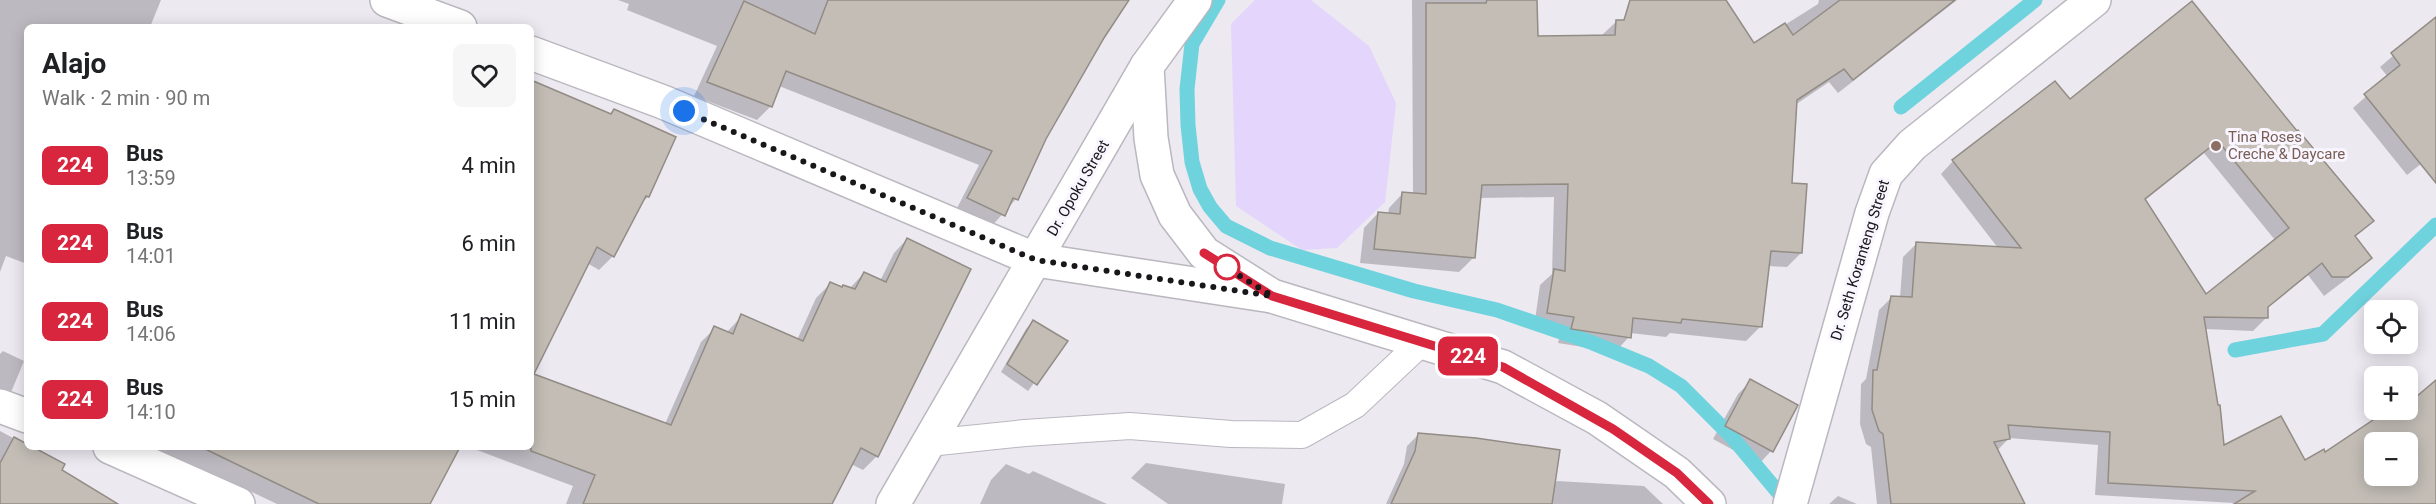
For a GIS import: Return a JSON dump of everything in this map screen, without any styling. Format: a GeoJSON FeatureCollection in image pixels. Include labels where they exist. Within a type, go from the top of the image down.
{"type":"FeatureCollection","features":[{"type":"Feature","properties":{"kind":"street"},"geometry":{"type":"LineString","coordinates":[[387,0],[452,24]]}},
{"type":"Feature","properties":{"kind":"street","name":"Dr. Opoku Street"},"geometry":{"type":"LineString","coordinates":[[893,504],[1147,66],[1195,0]]}},
{"type":"Feature","properties":{"kind":"street","name":"Dr. Seth Koranteng Street"},"geometry":{"type":"LineString","coordinates":[[1790,504],[1872,213],[1886,174],[1912,145],[2094,0]]}},
{"type":"Feature","properties":{"kind":"street"},"geometry":{"type":"LineString","coordinates":[[534,54],[663,102],[1036,260],[1272,296],[1503,367],[1586,413],[1677,473],[1709,504]]}},
{"type":"Feature","properties":{"kind":"street"},"geometry":{"type":"LineString","coordinates":[[1147,66],[1151,138],[1157,176],[1174,215],[1204,253],[1272,296]]}},
{"type":"Feature","properties":{"kind":"street"},"geometry":{"type":"LineString","coordinates":[[0,406],[24,415]]}},
{"type":"Feature","properties":{"kind":"street"},"geometry":{"type":"LineString","coordinates":[[117,450],[238,504]]}},
{"type":"Feature","properties":{"kind":"lane"},"geometry":{"type":"LineString","coordinates":[[929,443],[1025,433],[1130,426],[1231,434],[1302,435],[1355,405],[1422,342]]}},
{"type":"Feature","properties":{"kind":"shaded area"},"geometry":{"type":"Polygon","coordinates":[[[1255,0],[1311,0],[1369,46],[1396,103],[1385,202],[1337,248],[1302,250],[1236,206],[1231,24],[1255,0]]]}},
{"type":"Feature","properties":{"kind":"building"},"geometry":{"type":"Polygon","coordinates":[[[828,0],[1129,0],[1104,38],[1046,139],[1018,200],[1013,198],[1005,216],[967,198],[992,151],[786,71],[772,107],[707,82],[744,1],[815,34],[828,0]]]}},
{"type":"Feature","properties":{"kind":"building"},"geometry":{"type":"Polygon","coordinates":[[[1487,0],[1537,0],[1538,36],[1615,35],[1616,20],[1624,20],[1630,0],[1726,0],[1754,43],[1785,23],[1793,35],[1840,0],[1955,0],[1853,80],[1844,69],[1797,100],[1792,183],[1807,184],[1802,253],[1771,251],[1762,327],[1682,319],[1681,323],[1633,318],[1631,338],[1571,329],[1574,317],[1547,313],[1554,269],[1565,271],[1568,184],[1482,185],[1475,258],[1374,249],[1378,212],[1400,214],[1402,192],[1426,194],[1426,3],[1486,3],[1487,0]]]}},
{"type":"Feature","properties":{"kind":"building"},"geometry":{"type":"Polygon","coordinates":[[[2192,1],[2297,131],[2374,221],[2355,236],[2372,258],[2348,277],[2332,277],[2322,263],[2268,307],[2268,318],[2204,317],[2218,405],[2220,405],[2224,445],[2281,416],[2305,460],[2324,449],[2325,452],[2373,420],[2418,420],[2418,395],[2436,380],[2436,504],[2234,504],[2255,491],[2108,483],[2110,432],[2008,425],[2010,439],[1994,442],[2025,504],[1891,504],[1883,434],[1879,431],[1872,410],[1873,370],[1877,370],[1891,296],[1912,297],[1916,242],[2021,248],[1952,160],[2055,81],[2070,99],[2192,1]],[[2218,141],[2145,199],[2206,294],[2289,228],[2218,141]]]}},
{"type":"Feature","properties":{"kind":"building"},"geometry":{"type":"Polygon","coordinates":[[[2436,17],[2436,183],[2364,94],[2400,65],[2391,53],[2436,17]]]}},
{"type":"Feature","properties":{"kind":"building"},"geometry":{"type":"Polygon","coordinates":[[[534,81],[611,114],[614,109],[676,137],[649,197],[646,196],[614,257],[597,247],[534,374],[534,81]]]}},
{"type":"Feature","properties":{"kind":"building"},"geometry":{"type":"Polygon","coordinates":[[[907,238],[971,269],[878,457],[861,448],[832,504],[583,504],[595,475],[531,451],[534,450],[534,374],[671,425],[714,326],[733,334],[741,314],[803,341],[830,282],[855,289],[864,272],[886,282],[907,238]]]}},
{"type":"Feature","properties":{"kind":"building"},"geometry":{"type":"Polygon","coordinates":[[[1033,320],[1068,341],[1037,385],[1007,364],[1033,320]]]}},
{"type":"Feature","properties":{"kind":"building"},"geometry":{"type":"Polygon","coordinates":[[[1750,379],[1798,405],[1773,452],[1725,426],[1750,379]]]}},
{"type":"Feature","properties":{"kind":"building"},"geometry":{"type":"Polygon","coordinates":[[[1418,433],[1476,438],[1560,450],[1552,504],[1391,504],[1415,451],[1418,433]]]}},
{"type":"Feature","properties":{"kind":"building"},"geometry":{"type":"Polygon","coordinates":[[[14,437],[24,442],[24,450],[39,450],[65,464],[62,470],[118,504],[0,504],[0,463],[14,437]]]}},
{"type":"Feature","properties":{"kind":"building"},"geometry":{"type":"Polygon","coordinates":[[[207,450],[458,450],[430,504],[319,504],[207,450]]]}},
{"type":"Feature","properties":{"kind":"waterway"},"geometry":{"type":"LineString","coordinates":[[1218,0],[1192,44],[1187,89],[1188,125],[1192,162],[1200,189],[1210,207],[1226,226],[1270,248],[1414,291],[1497,310],[1593,343],[1649,366],[1681,386],[1732,437],[1788,504]]}},
{"type":"Feature","properties":{"kind":"waterway"},"geometry":{"type":"LineString","coordinates":[[1901,107],[2035,0]]}},
{"type":"Feature","properties":{"kind":"waterway"},"geometry":{"type":"LineString","coordinates":[[2235,350],[2323,334],[2436,225]]}},
{"type":"Feature","properties":{"kind":"bus line","name":"224"},"geometry":{"type":"LineString","coordinates":[[1204,253],[1272,296],[1503,367],[1597,418],[1677,473],[1709,504]]}},
{"type":"Feature","properties":{"kind":"place","name":"Tina Roses Creche & Daycare"},"geometry":{"type":"Point","coordinates":[2216,146]}},
{"type":"Feature","properties":{"kind":"route"},"geometry":{"type":"LineString","coordinates":[[684,111],[1036,260],[1272,296],[1221,264],[1227,267]]}}]}
